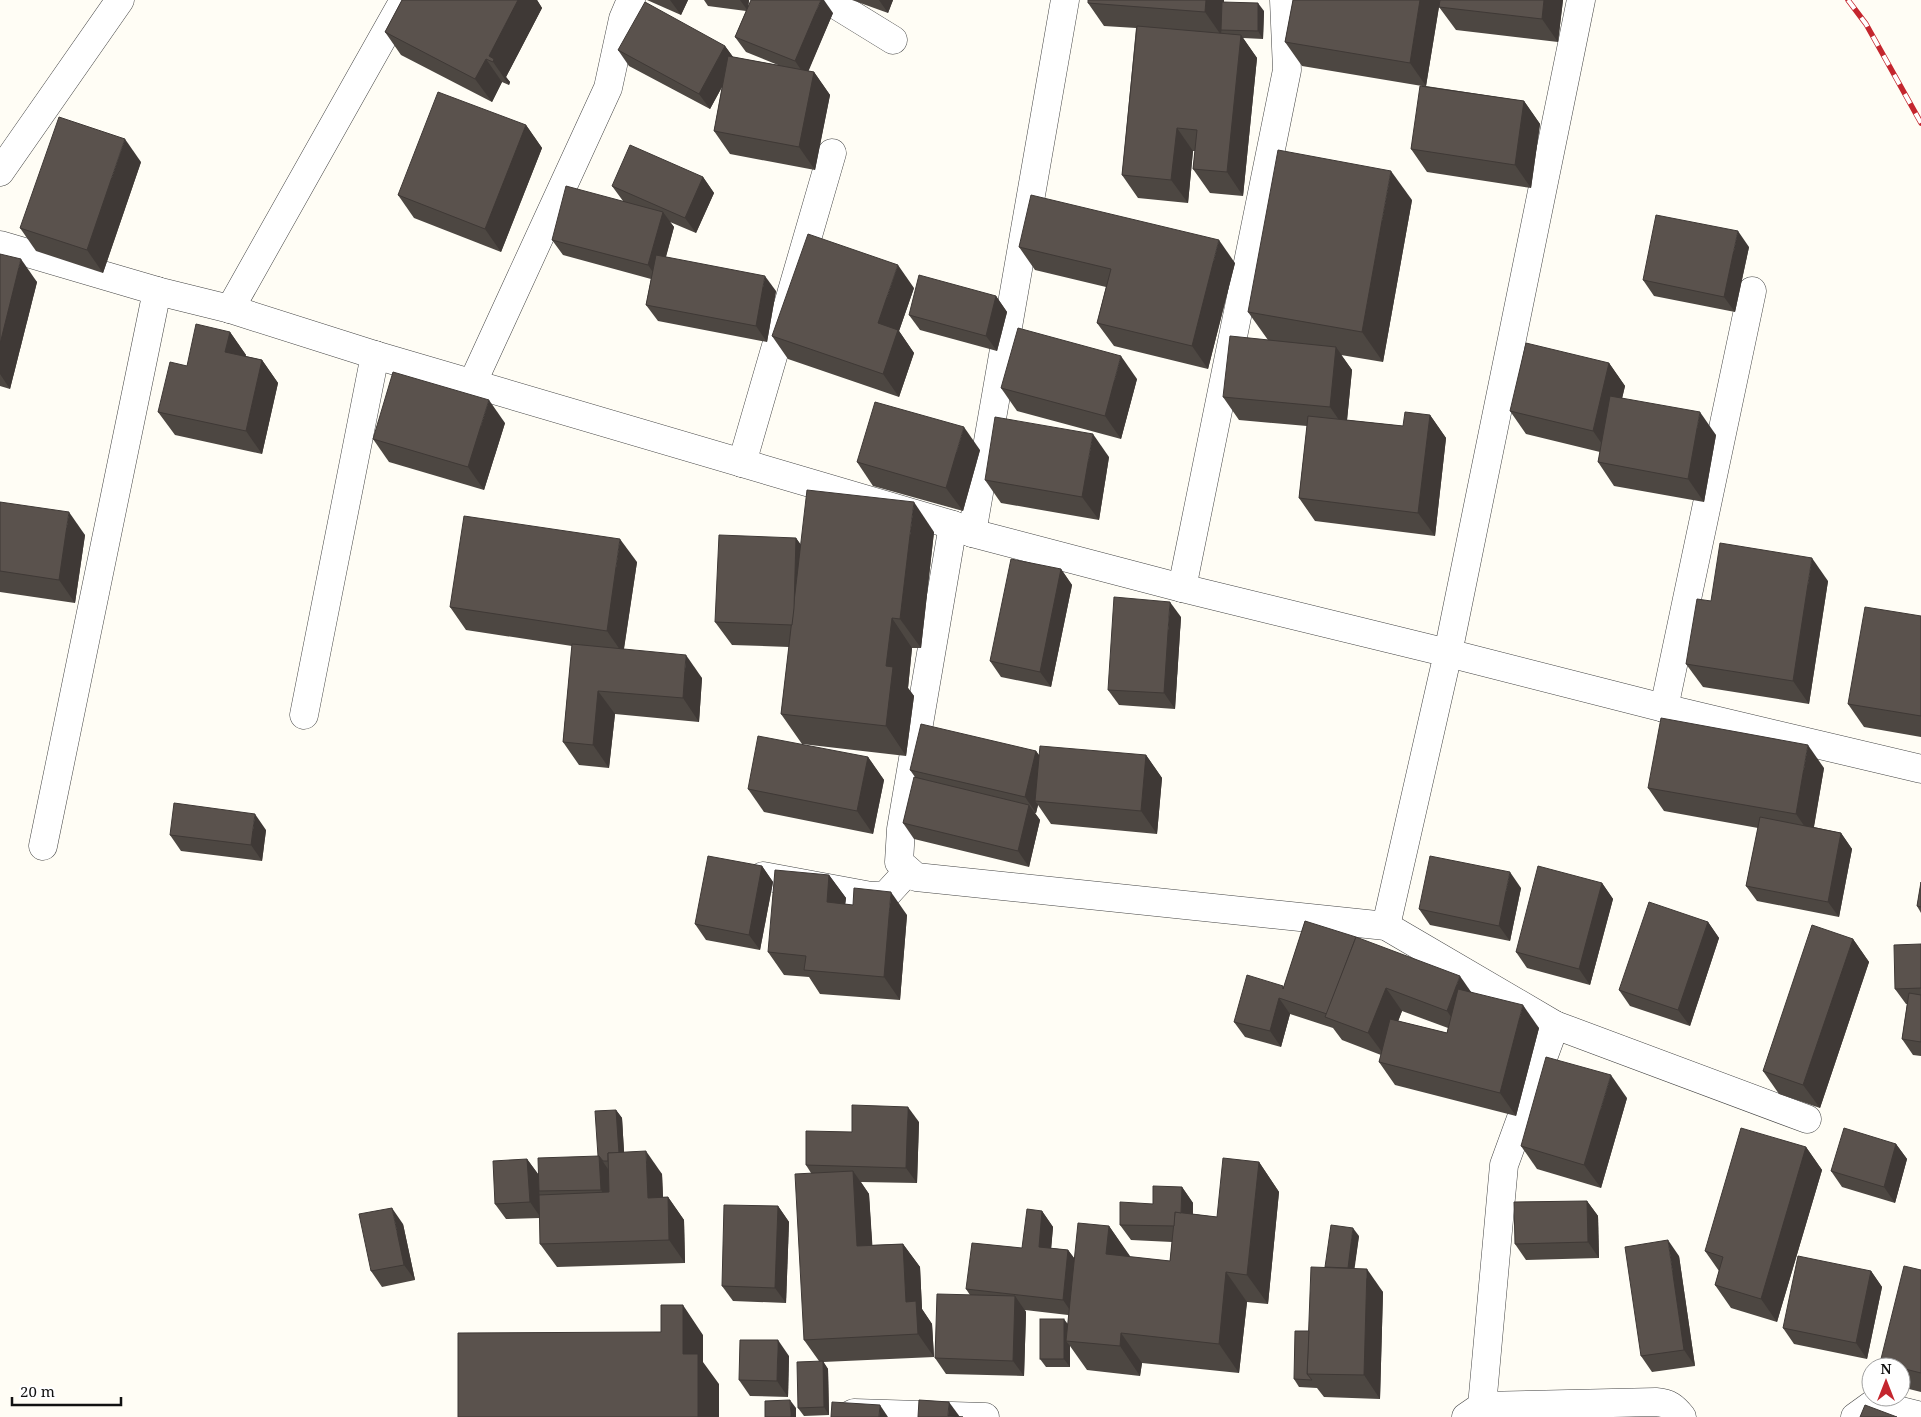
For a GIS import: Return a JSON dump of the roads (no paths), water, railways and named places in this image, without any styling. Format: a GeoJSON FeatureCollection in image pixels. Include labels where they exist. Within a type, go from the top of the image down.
{"type":"FeatureCollection","features":[{"type":"Feature","properties":{"kind":"street"},"geometry":{"type":"LineString","coordinates":[[0,172],[120,0]]}},
{"type":"Feature","properties":{"kind":"street"},"geometry":{"type":"LineString","coordinates":[[230,309],[404,0]]}},
{"type":"Feature","properties":{"kind":"street"},"geometry":{"type":"LineString","coordinates":[[472,384],[608,88],[623,19],[631,0]]}},
{"type":"Feature","properties":{"kind":"street"},"geometry":{"type":"LineString","coordinates":[[828,0],[893,40]]}},
{"type":"Feature","properties":{"kind":"street"},"geometry":{"type":"LineString","coordinates":[[1065,0],[963,529],[901,829],[899,862],[916,877],[1386,926],[1555,1025],[1807,1119]]}},
{"type":"Feature","properties":{"kind":"street"},"geometry":{"type":"LineString","coordinates":[[1182,588],[1287,70],[1284,0]]}},
{"type":"Feature","properties":{"kind":"street"},"geometry":{"type":"LineString","coordinates":[[1386,926],[1448,653],[1581,0]]}},
{"type":"Feature","properties":{"kind":"street"},"geometry":{"type":"LineString","coordinates":[[742,463],[832,153]]}},
{"type":"Feature","properties":{"kind":"street"},"geometry":{"type":"LineString","coordinates":[[0,245],[157,291],[230,309],[375,356],[963,529],[1182,588],[1664,708],[1921,768]]}},
{"type":"Feature","properties":{"kind":"street"},"geometry":{"type":"LineString","coordinates":[[43,846],[157,291]]}},
{"type":"Feature","properties":{"kind":"street"},"geometry":{"type":"LineString","coordinates":[[1664,708],[1752,291]]}},
{"type":"Feature","properties":{"kind":"street"},"geometry":{"type":"LineString","coordinates":[[304,715],[375,356]]}},
{"type":"Feature","properties":{"kind":"street"},"geometry":{"type":"LineString","coordinates":[[763,876],[871,896],[886,895],[908,871]]}},
{"type":"Feature","properties":{"kind":"street"},"geometry":{"type":"LineString","coordinates":[[1555,1025],[1504,1165],[1474,1412],[1656,1402],[1673,1406],[1682,1417]]}},
{"type":"Feature","properties":{"kind":"street"},"geometry":{"type":"LineString","coordinates":[[1856,1417],[1873,1404],[1921,1416]]}},
{"type":"Feature","properties":{"kind":"street"},"geometry":{"type":"LineString","coordinates":[[846,1417],[854,1413],[985,1417]]}},
{"type":"Feature","properties":{"kind":"railway"},"geometry":{"type":"LineString","coordinates":[[1848,0],[1866,24],[1921,123]]}}]}
